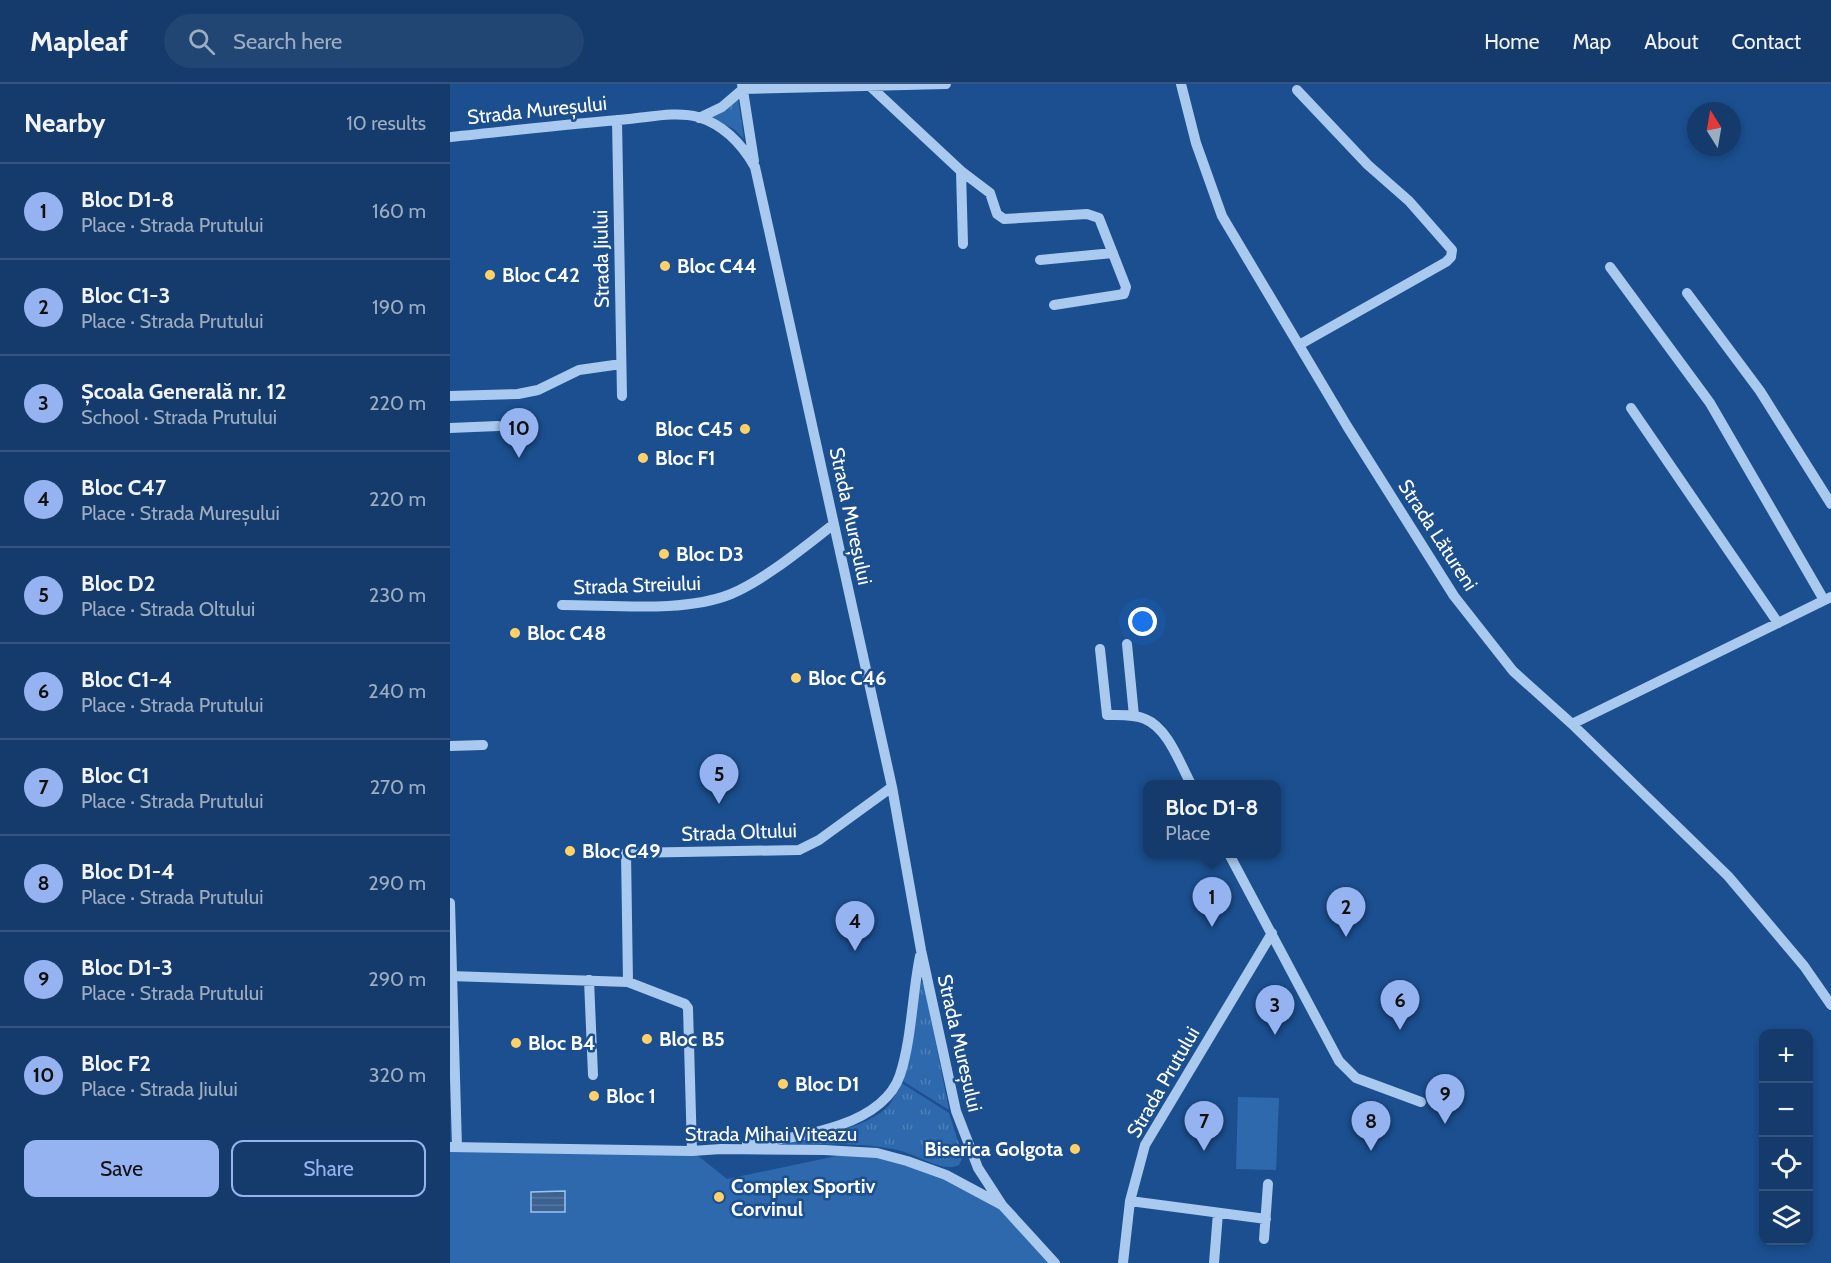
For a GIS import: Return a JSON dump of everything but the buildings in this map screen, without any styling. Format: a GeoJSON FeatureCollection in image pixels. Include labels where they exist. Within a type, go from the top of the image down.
{"type":"FeatureCollection","features":[{"type":"Feature","properties":{"kind":"street"},"geometry":{"type":"LineString","coordinates":[[699,118],[722,107],[743,86],[946,84]]}},
{"type":"Feature","properties":{"kind":"street","name":"Strada Lătureni"},"geometry":{"type":"LineString","coordinates":[[1181,84],[1196,143],[1222,216],[1454,596],[1513,671],[1572,724],[1728,876],[1804,966],[1831,1005]]}},
{"type":"Feature","properties":{"kind":"street"},"geometry":{"type":"LineString","coordinates":[[743,86],[756,167]]}},
{"type":"Feature","properties":{"kind":"street"},"geometry":{"type":"LineString","coordinates":[[870,86],[961,171],[990,193],[997,214],[1004,219],[1087,214],[1099,218],[1126,287],[1124,294],[1054,305]]}},
{"type":"Feature","properties":{"kind":"street"},"geometry":{"type":"LineString","coordinates":[[1297,90],[1368,165],[1409,201],[1452,250],[1451,257],[1446,262],[1299,345]]}},
{"type":"Feature","properties":{"kind":"street","name":"Strada Mureșului"},"geometry":{"type":"LineString","coordinates":[[450,137],[680,116],[699,118],[732,136],[756,167],[892,787],[921,950],[956,1111],[978,1168],[1002,1205]]}},
{"type":"Feature","properties":{"kind":"street","name":"Strada Jiului"},"geometry":{"type":"LineString","coordinates":[[617,120],[622,396]]}},
{"type":"Feature","properties":{"kind":"street"},"geometry":{"type":"LineString","coordinates":[[961,171],[963,244]]}},
{"type":"Feature","properties":{"kind":"street"},"geometry":{"type":"LineString","coordinates":[[1040,260],[1113,253]]}},
{"type":"Feature","properties":{"kind":"street"},"geometry":{"type":"LineString","coordinates":[[1572,724],[1828,599],[1710,403],[1610,267]]}},
{"type":"Feature","properties":{"kind":"street"},"geometry":{"type":"LineString","coordinates":[[1687,293],[1760,391],[1831,504]]}},
{"type":"Feature","properties":{"kind":"street"},"geometry":{"type":"LineString","coordinates":[[450,396],[518,394],[537,390],[579,370],[621,364]]}},
{"type":"Feature","properties":{"kind":"street"},"geometry":{"type":"LineString","coordinates":[[1631,408],[1778,623]]}},
{"type":"Feature","properties":{"kind":"street"},"geometry":{"type":"LineString","coordinates":[[450,428],[498,426]]}},
{"type":"Feature","properties":{"kind":"street","name":"Strada Streiului"},"geometry":{"type":"LineString","coordinates":[[562,605],[672,605],[716,599],[748,585],[834,524]]}},
{"type":"Feature","properties":{"kind":"street"},"geometry":{"type":"LineString","coordinates":[[1127,644],[1134,716]]}},
{"type":"Feature","properties":{"kind":"street"},"geometry":{"type":"LineString","coordinates":[[1100,649],[1107,715],[1146,719],[1164,735],[1189,780]]}},
{"type":"Feature","properties":{"kind":"street"},"geometry":{"type":"LineString","coordinates":[[450,746],[483,745]]}},
{"type":"Feature","properties":{"kind":"street","name":"Strada Oltului"},"geometry":{"type":"LineString","coordinates":[[628,982],[626,853],[799,850],[819,840],[892,787]]}},
{"type":"Feature","properties":{"kind":"street"},"geometry":{"type":"LineString","coordinates":[[1231,858],[1333,1051],[1347,1071],[1356,1078],[1421,1102]]}},
{"type":"Feature","properties":{"kind":"street"},"geometry":{"type":"LineString","coordinates":[[450,903],[453,1147]]}},
{"type":"Feature","properties":{"kind":"street","name":"Strada Prutului"},"geometry":{"type":"LineString","coordinates":[[1123,1263],[1130,1201],[1141,1155],[1150,1135],[1272,933]]}},
{"type":"Feature","properties":{"kind":"street","name":"Strada Mureșului"},"geometry":{"type":"LineString","coordinates":[[721,1149],[819,1130],[858,1117],[882,1104],[893,1090],[903,1062],[921,950]]}},
{"type":"Feature","properties":{"kind":"street"},"geometry":{"type":"LineString","coordinates":[[452,976],[628,982],[686,1004],[688,1008],[692,1152]]}},
{"type":"Feature","properties":{"kind":"street"},"geometry":{"type":"LineString","coordinates":[[589,980],[594,1075]]}},
{"type":"Feature","properties":{"kind":"street","name":"Strada Mihai Viteazu"},"geometry":{"type":"LineString","coordinates":[[453,1147],[692,1152],[721,1149],[825,1150],[885,1155],[934,1170],[1002,1205],[1055,1263]]}},
{"type":"Feature","properties":{"kind":"street"},"geometry":{"type":"LineString","coordinates":[[1264,1239],[1269,1184]]}},
{"type":"Feature","properties":{"kind":"street"},"geometry":{"type":"LineString","coordinates":[[1130,1201],[1266,1219]]}},
{"type":"Feature","properties":{"kind":"street"},"geometry":{"type":"LineString","coordinates":[[1214,1263],[1218,1213]]}},
{"type":"Feature","properties":{"kind":"green space"},"geometry":{"type":"Polygon","coordinates":[[[738,98],[744,139],[734,129],[710,118],[727,110],[738,98]]]}},
{"type":"Feature","properties":{"kind":"green space"},"geometry":{"type":"Polygon","coordinates":[[[921,982],[924,983],[949,1110],[901,1080],[921,982]]]}},
{"type":"Feature","properties":{"kind":"green space"},"geometry":{"type":"Polygon","coordinates":[[[900,1082],[949,1113],[963,1157],[959,1165],[945,1167],[901,1151],[870,1146],[838,1144],[775,1146],[836,1132],[867,1120],[890,1104],[900,1082]]]}},
{"type":"Feature","properties":{"kind":"green space"},"geometry":{"type":"Polygon","coordinates":[[[1238,1097],[1279,1098],[1276,1170],[1236,1169],[1238,1097]]]}},
{"type":"Feature","properties":{"kind":"green space","name":"Complex Sportiv Corvinul"},"geometry":{"type":"Polygon","coordinates":[[[450,1147],[692,1151],[727,1179],[860,1151],[892,1156],[1002,1205],[1055,1263],[450,1263],[450,1147]]]}},
{"type":"Feature","properties":{"kind":"shaded area"},"geometry":{"type":"Polygon","coordinates":[[[565,1191],[565,1212],[531,1212],[531,1192],[565,1191]]]}},
{"type":"Feature","properties":{"kind":"place","name":"Bloc C44"},"geometry":{"type":"Point","coordinates":[665,266]}},
{"type":"Feature","properties":{"kind":"place","name":"Bloc C42"},"geometry":{"type":"Point","coordinates":[490,275]}},
{"type":"Feature","properties":{"kind":"place","name":"Bloc C45"},"geometry":{"type":"Point","coordinates":[745,429]}},
{"type":"Feature","properties":{"kind":"place","name":"Bloc F2"},"geometry":{"type":"Point","coordinates":[519,458]}},
{"type":"Feature","properties":{"kind":"place","name":"Bloc F1"},"geometry":{"type":"Point","coordinates":[643,458]}},
{"type":"Feature","properties":{"kind":"place","name":"Bloc D3"},"geometry":{"type":"Point","coordinates":[664,554]}},
{"type":"Feature","properties":{"kind":"place","name":"Bloc C48"},"geometry":{"type":"Point","coordinates":[515,633]}},
{"type":"Feature","properties":{"kind":"place","name":"Bloc C46"},"geometry":{"type":"Point","coordinates":[796,678]}},
{"type":"Feature","properties":{"kind":"place","name":"Bloc D2"},"geometry":{"type":"Point","coordinates":[719,804]}},
{"type":"Feature","properties":{"kind":"place","name":"Bloc C49"},"geometry":{"type":"Point","coordinates":[570,851]}},
{"type":"Feature","properties":{"kind":"place","name":"Bloc D1-8"},"geometry":{"type":"Point","coordinates":[1212,927]}},
{"type":"Feature","properties":{"kind":"place","name":"Bloc C1-3"},"geometry":{"type":"Point","coordinates":[1346,937]}},
{"type":"Feature","properties":{"kind":"place","name":"Bloc C47"},"geometry":{"type":"Point","coordinates":[855,951]}},
{"type":"Feature","properties":{"kind":"place","name":"Bloc C1-4"},"geometry":{"type":"Point","coordinates":[1400,1030]}},
{"type":"Feature","properties":{"kind":"place","name":"Școala Generală nr. 12"},"geometry":{"type":"Point","coordinates":[1275,1035]}},
{"type":"Feature","properties":{"kind":"place","name":"Bloc B5"},"geometry":{"type":"Point","coordinates":[647,1039]}},
{"type":"Feature","properties":{"kind":"place","name":"Bloc B4"},"geometry":{"type":"Point","coordinates":[516,1043]}},
{"type":"Feature","properties":{"kind":"place","name":"Bloc D1"},"geometry":{"type":"Point","coordinates":[783,1084]}},
{"type":"Feature","properties":{"kind":"place","name":"Bloc 1"},"geometry":{"type":"Point","coordinates":[594,1096]}},
{"type":"Feature","properties":{"kind":"place","name":"Bloc D1-3"},"geometry":{"type":"Point","coordinates":[1445,1124]}},
{"type":"Feature","properties":{"kind":"place","name":"Biserica Golgota"},"geometry":{"type":"Point","coordinates":[1075,1149]}},
{"type":"Feature","properties":{"kind":"place","name":"Bloc C1"},"geometry":{"type":"Point","coordinates":[1204,1151]}},
{"type":"Feature","properties":{"kind":"place","name":"Bloc D1-4"},"geometry":{"type":"Point","coordinates":[1371,1151]}},
{"type":"Feature","properties":{"kind":"place","name":"Complex Sportiv Corvinul"},"geometry":{"type":"Point","coordinates":[719,1197]}}]}
